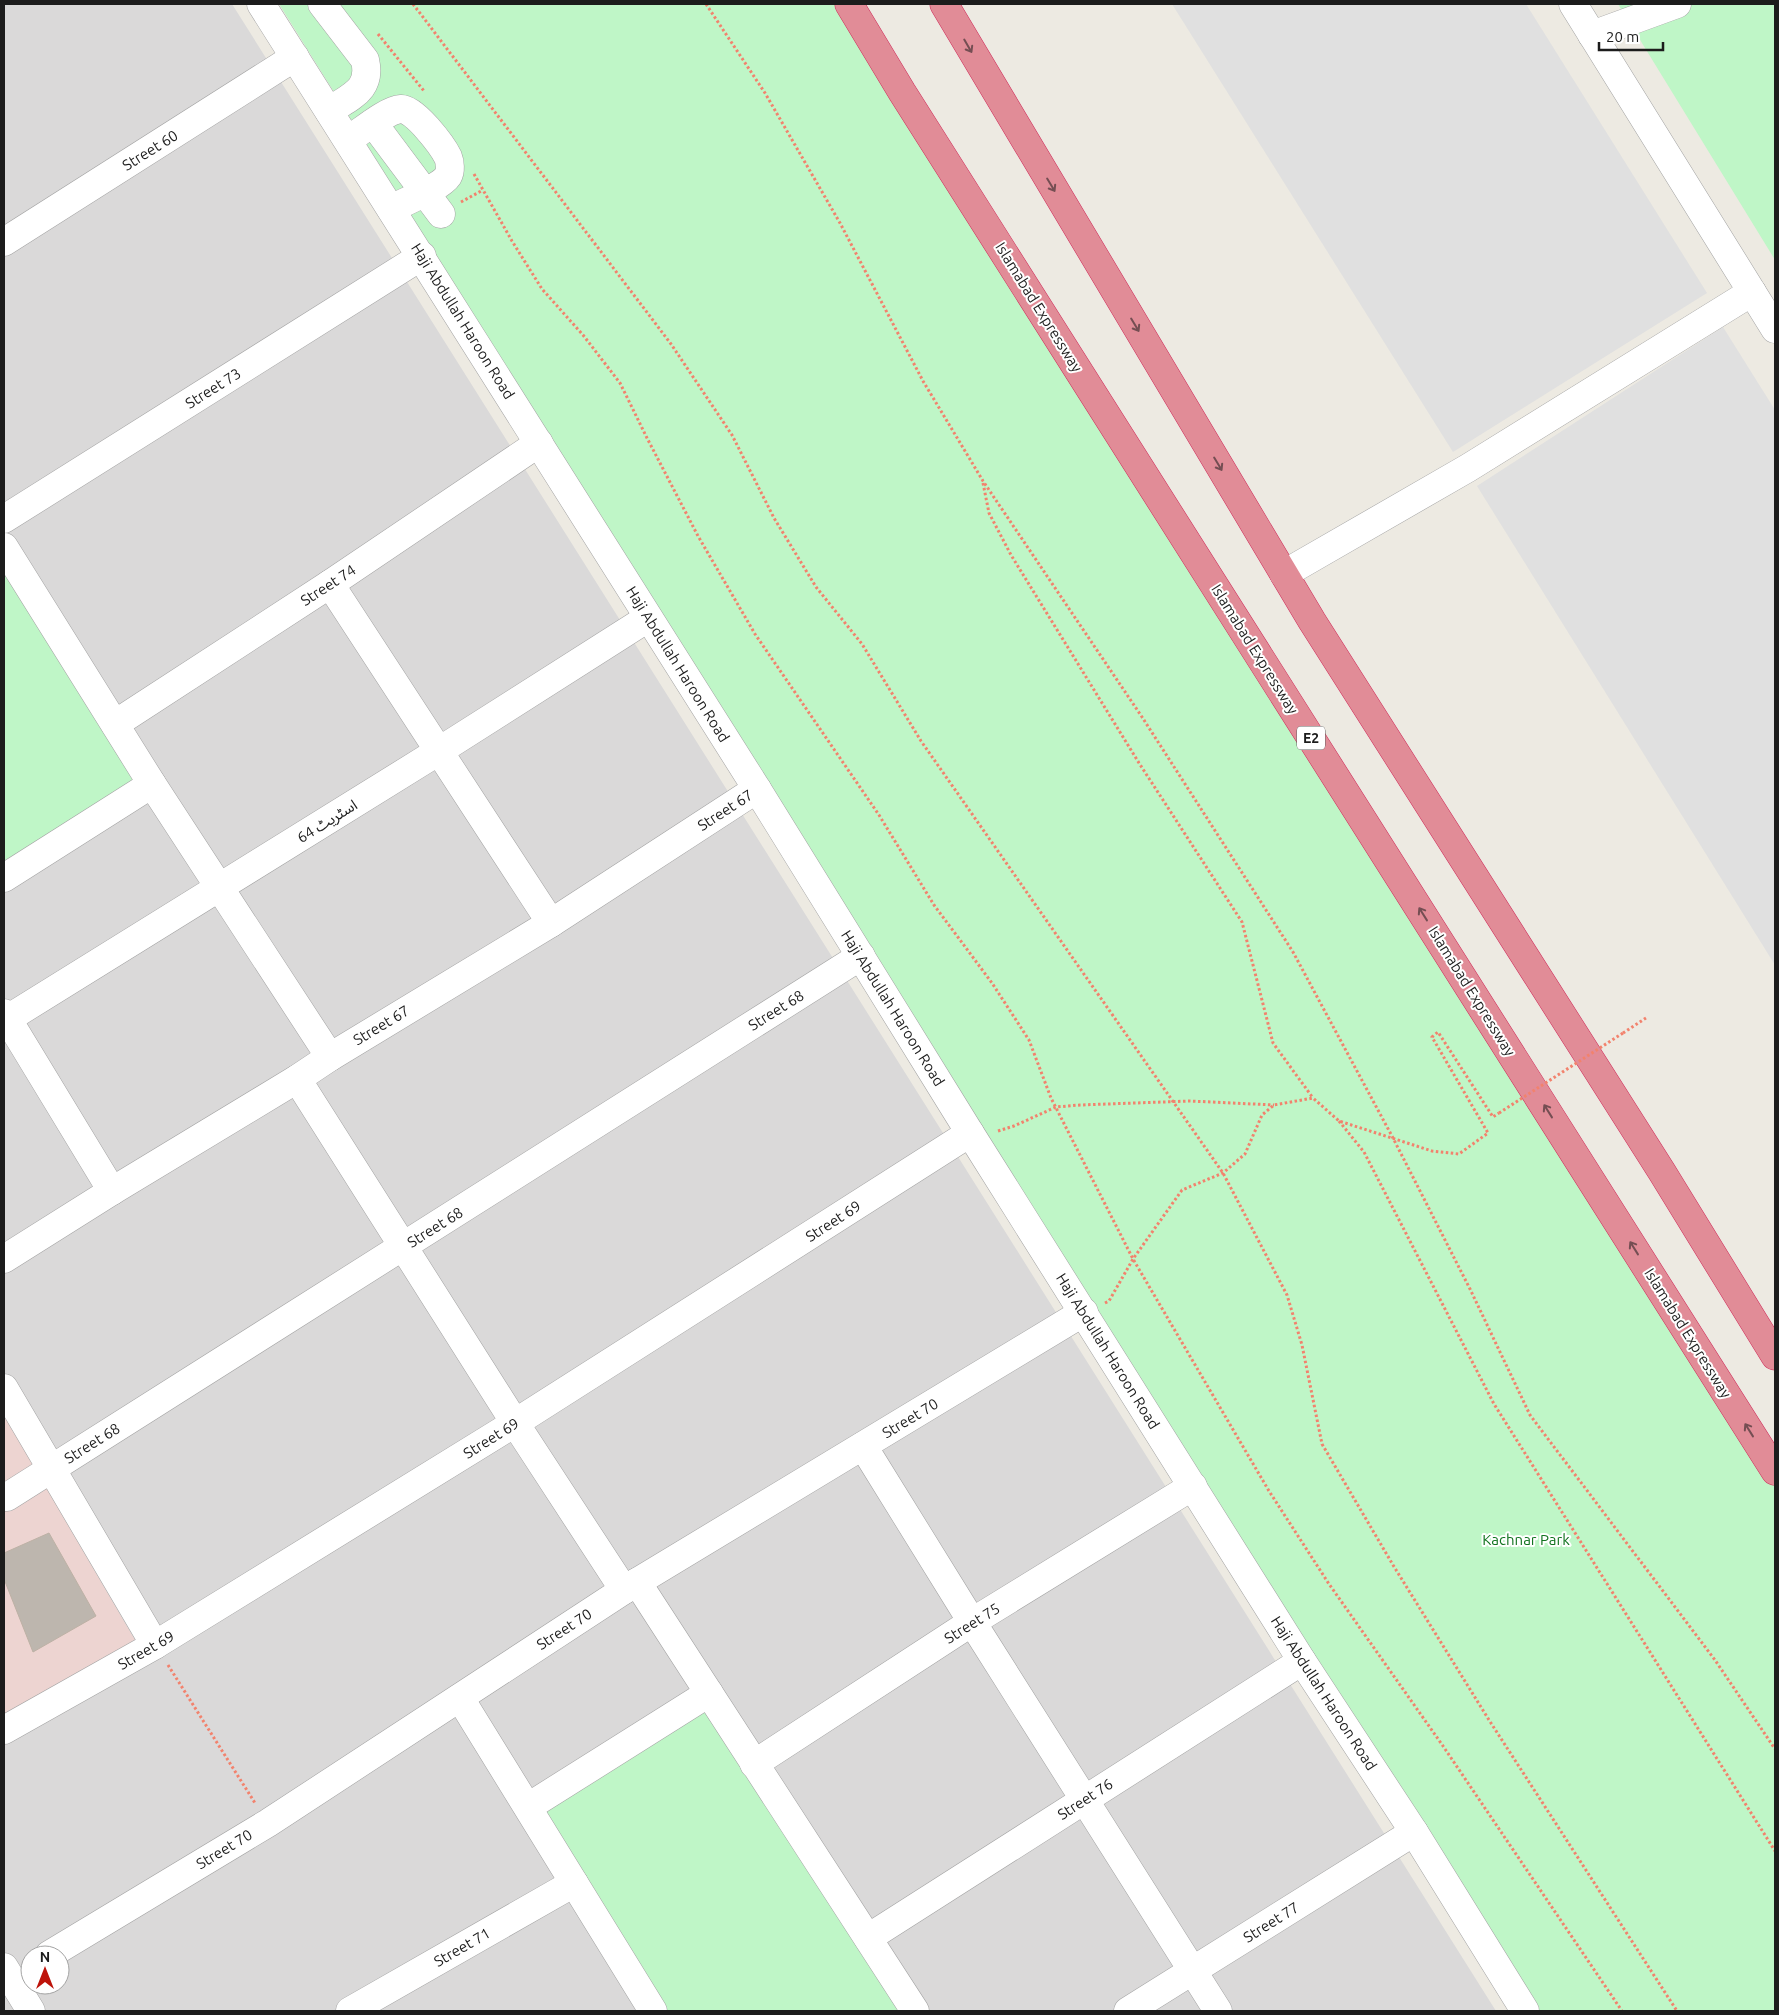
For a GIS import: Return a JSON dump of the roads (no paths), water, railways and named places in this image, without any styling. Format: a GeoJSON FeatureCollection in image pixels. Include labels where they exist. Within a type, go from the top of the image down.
{"type":"FeatureCollection","features":[{"type":"Feature","properties":{"kind":"highway","name":"Islamabad Expressway"},"geometry":{"type":"LineString","coordinates":[[849,4],[1775,1471]]}},
{"type":"Feature","properties":{"kind":"highway"},"geometry":{"type":"LineString","coordinates":[[944,4],[1317,630],[1662,1172],[1775,1356]]}},
{"type":"Feature","properties":{"kind":"street","name":"Haji Abdullah Haroon Road"},"geometry":{"type":"LineString","coordinates":[[261,4],[422,256],[757,789],[972,1136],[1302,1661],[1414,1832],[1523,2011]]}},
{"type":"Feature","properties":{"kind":"street"},"geometry":{"type":"LineString","coordinates":[[322,4],[365,60],[367,69],[366,79],[360,90],[329,111]]}},
{"type":"Feature","properties":{"kind":"street"},"geometry":{"type":"LineString","coordinates":[[1573,4],[1775,329]]}},
{"type":"Feature","properties":{"kind":"street"},"geometry":{"type":"LineString","coordinates":[[1592,35],[1677,4]]}},
{"type":"Feature","properties":{"kind":"street","name":"Street 60"},"geometry":{"type":"LineString","coordinates":[[4,242],[296,57]]}},
{"type":"Feature","properties":{"kind":"street"},"geometry":{"type":"LineString","coordinates":[[348,140],[398,109],[410,111],[420,120],[447,156],[449,171],[447,177],[424,192],[391,209]]}},
{"type":"Feature","properties":{"kind":"street"},"geometry":{"type":"LineString","coordinates":[[373,123],[441,214]]}},
{"type":"Feature","properties":{"kind":"street","name":"Street 73"},"geometry":{"type":"LineString","coordinates":[[4,519],[422,256]]}},
{"type":"Feature","properties":{"kind":"street"},"geometry":{"type":"LineString","coordinates":[[1284,574],[1468,468],[1752,292]]}},
{"type":"Feature","properties":{"kind":"street","name":"Street 74"},"geometry":{"type":"LineString","coordinates":[[115,724],[330,584],[539,443]]}},
{"type":"Feature","properties":{"kind":"street"},"geometry":{"type":"LineString","coordinates":[[4,547],[152,784],[330,1057]]}},
{"type":"Feature","properties":{"kind":"street"},"geometry":{"type":"LineString","coordinates":[[330,584],[550,923]]}},
{"type":"Feature","properties":{"kind":"street","name":"اسٹریٹ 64"},"geometry":{"type":"LineString","coordinates":[[5,1018],[219,888],[648,618]]}},
{"type":"Feature","properties":{"kind":"street"},"geometry":{"type":"LineString","coordinates":[[4,878],[152,784]]}},
{"type":"Feature","properties":{"kind":"street","name":"Street 67"},"geometry":{"type":"LineString","coordinates":[[4,1258],[550,923],[757,789]]}},
{"type":"Feature","properties":{"kind":"street","name":"Street 68"},"geometry":{"type":"LineString","coordinates":[[7,1497],[861,956]]}},
{"type":"Feature","properties":{"kind":"street"},"geometry":{"type":"LineString","coordinates":[[5,1018],[112,1191]]}},
{"type":"Feature","properties":{"kind":"street"},"geometry":{"type":"LineString","coordinates":[[297,1079],[515,1423],[630,1586],[709,1693],[915,2011]]}},
{"type":"Feature","properties":{"kind":"street","name":"Street 69"},"geometry":{"type":"LineString","coordinates":[[4,1730],[155,1645],[515,1423],[972,1136]]}},
{"type":"Feature","properties":{"kind":"street","name":"Street 70"},"geometry":{"type":"LineString","coordinates":[[67,1945],[268,1823],[630,1586],[1084,1312]]}},
{"type":"Feature","properties":{"kind":"street"},"geometry":{"type":"LineString","coordinates":[[4,1388],[155,1645]]}},
{"type":"Feature","properties":{"kind":"street"},"geometry":{"type":"LineString","coordinates":[[863,1446],[1218,2011]]}},
{"type":"Feature","properties":{"kind":"street","name":"Street 75"},"geometry":{"type":"LineString","coordinates":[[754,1764],[972,1622],[1193,1486]]}},
{"type":"Feature","properties":{"kind":"street","name":"Street 76"},"geometry":{"type":"LineString","coordinates":[[868,1938],[1302,1661]]}},
{"type":"Feature","properties":{"kind":"street"},"geometry":{"type":"LineString","coordinates":[[528,1807],[709,1693]]}},
{"type":"Feature","properties":{"kind":"street"},"geometry":{"type":"LineString","coordinates":[[460,1698],[653,2011]]}},
{"type":"Feature","properties":{"kind":"street","name":"Street 77"},"geometry":{"type":"LineString","coordinates":[[1128,2011],[1414,1832]]}},
{"type":"Feature","properties":{"kind":"street","name":"Street 71"},"geometry":{"type":"LineString","coordinates":[[350,2011],[574,1883]]}},
{"type":"Feature","properties":{"kind":"street"},"geometry":{"type":"LineString","coordinates":[[15,1971],[31,2011]]}},
{"type":"Feature","properties":{"kind":"park label","name":"Kachnar Park"},"geometry":{"type":"Point","coordinates":[1526,1539]}}]}
